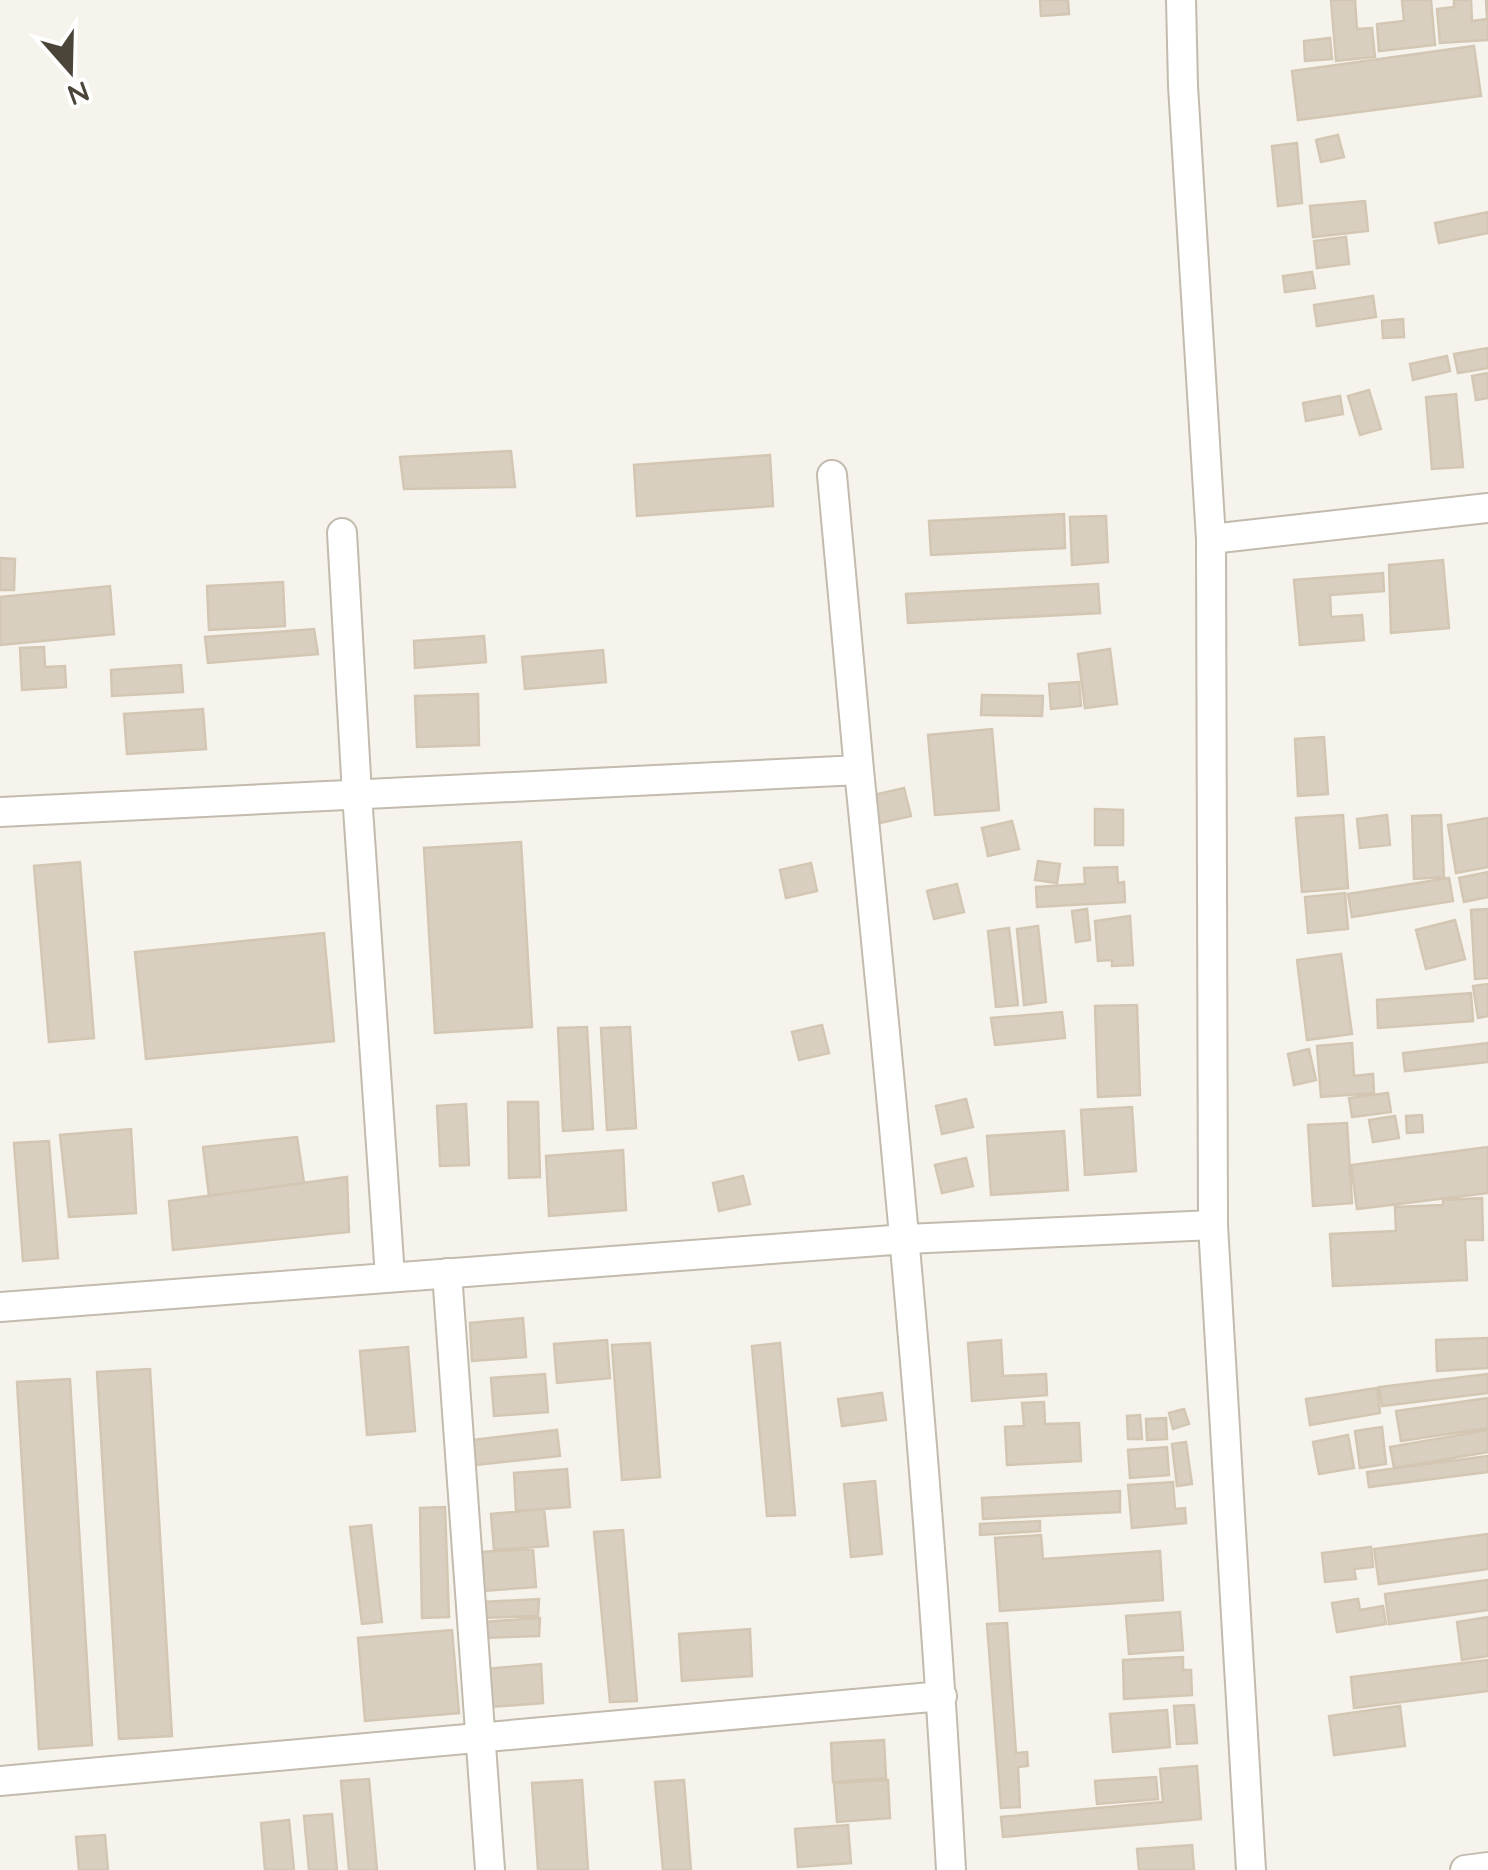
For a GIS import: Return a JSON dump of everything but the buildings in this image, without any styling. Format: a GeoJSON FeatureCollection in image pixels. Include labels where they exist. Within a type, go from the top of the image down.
{"type":"FeatureCollection","features":[{"type":"Feature","properties":{"kind":"street"},"geometry":{"type":"LineString","coordinates":[[1182,0],[1212,538],[1213,1224],[1251,1870]]}},
{"type":"Feature","properties":{"kind":"street"},"geometry":{"type":"LineString","coordinates":[[832,475],[906,1239],[942,1696],[951,1870]]}},
{"type":"Feature","properties":{"kind":"street"},"geometry":{"type":"LineString","coordinates":[[1212,538],[1488,508]]}},
{"type":"Feature","properties":{"kind":"street"},"geometry":{"type":"LineString","coordinates":[[342,533],[390,1277]]}},
{"type":"Feature","properties":{"kind":"street"},"geometry":{"type":"LineString","coordinates":[[0,812],[860,770]]}},
{"type":"Feature","properties":{"kind":"street"},"geometry":{"type":"LineString","coordinates":[[0,1307],[906,1239],[1213,1224]]}},
{"type":"Feature","properties":{"kind":"street"},"geometry":{"type":"LineString","coordinates":[[447,1272],[490,1870]]}},
{"type":"Feature","properties":{"kind":"street"},"geometry":{"type":"LineString","coordinates":[[0,1782],[942,1696]]}},
{"type":"Feature","properties":{"kind":"street"},"geometry":{"type":"LineString","coordinates":[[1465,1870],[1488,1867]]}}]}
